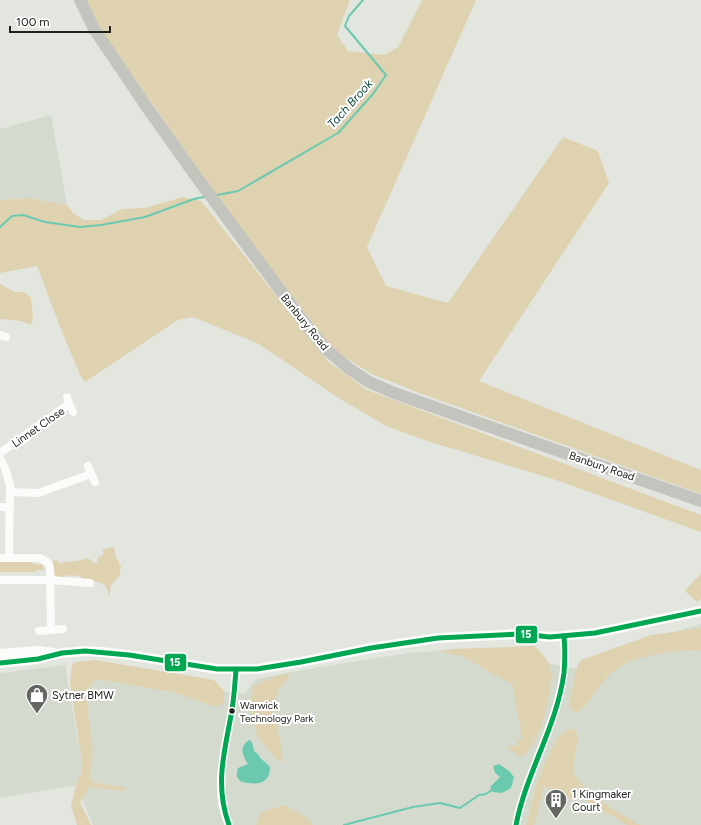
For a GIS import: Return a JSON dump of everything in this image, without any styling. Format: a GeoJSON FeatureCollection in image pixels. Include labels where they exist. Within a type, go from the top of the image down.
{"type":"FeatureCollection","features":[{"type":"Feature","properties":{"kind":"main road","name":"Banbury Road"},"geometry":{"type":"LineString","coordinates":[[80,0],[94,28],[121,69],[209,194],[306,325],[326,349],[348,368],[369,382],[394,394],[701,501]]}},
{"type":"Feature","properties":{"kind":"street","name":"Linnet Close"},"geometry":{"type":"LineString","coordinates":[[0,453],[70,404]]}},
{"type":"Feature","properties":{"kind":"street"},"geometry":{"type":"LineString","coordinates":[[0,458],[8,476],[10,492],[10,558]]}},
{"type":"Feature","properties":{"kind":"street"},"geometry":{"type":"LineString","coordinates":[[10,492],[38,492],[92,474]]}},
{"type":"Feature","properties":{"kind":"street"},"geometry":{"type":"LineString","coordinates":[[0,507],[10,507]]}},
{"type":"Feature","properties":{"kind":"street"},"geometry":{"type":"LineString","coordinates":[[0,558],[40,558],[45,560],[50,567],[50,630]]}},
{"type":"Feature","properties":{"kind":"street"},"geometry":{"type":"LineString","coordinates":[[0,580],[50,580],[90,583]]}},
{"type":"Feature","properties":{"kind":"street"},"geometry":{"type":"LineString","coordinates":[[0,663],[38,659],[85,651],[104,652],[200,667],[236,670],[276,666],[371,648],[438,638],[494,632],[550,637],[605,632],[701,611]]}},
{"type":"Feature","properties":{"kind":"street"},"geometry":{"type":"LineString","coordinates":[[39,631],[63,629]]}},
{"type":"Feature","properties":{"kind":"street"},"geometry":{"type":"LineString","coordinates":[[516,825],[524,794],[555,715],[565,671],[564,636]]}},
{"type":"Feature","properties":{"kind":"street"},"geometry":{"type":"LineString","coordinates":[[0,654],[37,651],[62,654]]}},
{"type":"Feature","properties":{"kind":"street"},"geometry":{"type":"LineString","coordinates":[[229,825],[224,812],[221,786],[223,761],[232,710],[236,670]]}},
{"type":"Feature","properties":{"kind":"shaded area"},"geometry":{"type":"Polygon","coordinates":[[[85,0],[350,0],[337,35],[348,51],[384,55],[398,47],[422,0],[476,0],[367,247],[386,286],[448,303],[563,137],[598,151],[609,183],[479,381],[701,470],[701,494],[422,394],[372,374],[347,359],[327,343],[221,202],[97,25],[85,0]]]}},
{"type":"Feature","properties":{"kind":"shaded area"},"geometry":{"type":"Polygon","coordinates":[[[51,115],[67,205],[29,198],[0,200],[0,129],[51,115]]]}},
{"type":"Feature","properties":{"kind":"shaded area"},"geometry":{"type":"Polygon","coordinates":[[[183,197],[201,201],[329,362],[367,390],[701,515],[701,532],[553,479],[424,440],[386,426],[337,397],[259,344],[193,317],[178,320],[85,382],[80,375],[60,327],[37,266],[0,273],[0,200],[29,198],[67,205],[73,213],[84,220],[101,220],[122,209],[145,208],[183,197]]]}},
{"type":"Feature","properties":{"kind":"shaded area"},"geometry":{"type":"Polygon","coordinates":[[[0,284],[15,292],[24,292],[31,298],[33,318],[31,325],[21,321],[0,319],[0,284]]]}},
{"type":"Feature","properties":{"kind":"shaded area"},"geometry":{"type":"Polygon","coordinates":[[[114,547],[116,557],[121,567],[119,577],[111,585],[109,597],[105,585],[101,583],[88,581],[80,576],[67,575],[65,577],[55,577],[53,561],[56,560],[60,563],[83,560],[86,558],[96,564],[98,558],[103,555],[103,549],[114,547]]]}},
{"type":"Feature","properties":{"kind":"shaded area"},"geometry":{"type":"Polygon","coordinates":[[[0,562],[32,562],[33,564],[43,565],[44,570],[38,570],[35,572],[0,572],[0,562]]]}},
{"type":"Feature","properties":{"kind":"shaded area"},"geometry":{"type":"Polygon","coordinates":[[[701,573],[701,599],[697,602],[685,591],[701,573]]]}},
{"type":"Feature","properties":{"kind":"shaded area","name":"Warwick Technology Park"},"geometry":{"type":"Polygon","coordinates":[[[701,624],[701,825],[93,825],[81,796],[87,756],[80,671],[244,694],[256,679],[409,653],[437,651],[461,656],[488,671],[537,661],[577,669],[591,657],[701,624]]]}},
{"type":"Feature","properties":{"kind":"shaded area"},"geometry":{"type":"Polygon","coordinates":[[[701,628],[701,651],[661,653],[636,659],[614,671],[605,679],[584,707],[574,713],[568,705],[577,667],[581,660],[651,635],[701,628]]]}},
{"type":"Feature","properties":{"kind":"shaded area"},"geometry":{"type":"Polygon","coordinates":[[[535,646],[549,664],[552,677],[545,714],[539,731],[531,748],[525,755],[519,756],[507,749],[518,745],[517,740],[522,739],[512,684],[461,656],[437,651],[535,646]]]}},
{"type":"Feature","properties":{"kind":"shaded area"},"geometry":{"type":"Polygon","coordinates":[[[95,660],[214,680],[224,691],[223,704],[216,707],[173,692],[97,679],[89,687],[86,697],[93,751],[90,776],[92,782],[127,789],[121,791],[89,787],[80,802],[91,825],[77,825],[71,806],[76,785],[81,774],[81,757],[70,682],[72,664],[95,660]]]}},
{"type":"Feature","properties":{"kind":"shaded area","name":"Sytner BMW"},"geometry":{"type":"Polygon","coordinates":[[[66,665],[81,757],[81,774],[76,785],[0,798],[0,673],[66,665]]]}},
{"type":"Feature","properties":{"kind":"shaded area"},"geometry":{"type":"Polygon","coordinates":[[[291,673],[278,692],[273,708],[283,761],[278,761],[256,735],[250,701],[253,686],[274,677],[291,673]]]}},
{"type":"Feature","properties":{"kind":"shaded area"},"geometry":{"type":"Polygon","coordinates":[[[568,729],[576,729],[577,744],[574,769],[576,777],[582,785],[601,801],[640,825],[627,825],[580,797],[573,800],[544,786],[534,825],[526,825],[537,782],[547,759],[558,737],[568,729]]]}},
{"type":"Feature","properties":{"kind":"shaded area"},"geometry":{"type":"Polygon","coordinates":[[[249,740],[252,742],[254,751],[270,767],[268,777],[257,783],[242,782],[237,776],[238,768],[248,764],[242,752],[244,746],[249,740]]]}},
{"type":"Feature","properties":{"kind":"shaded area"},"geometry":{"type":"Polygon","coordinates":[[[499,764],[509,771],[514,777],[511,788],[502,793],[493,792],[490,787],[500,777],[495,773],[493,766],[499,764]]]}},
{"type":"Feature","properties":{"kind":"shaded area"},"geometry":{"type":"Polygon","coordinates":[[[285,805],[306,817],[313,825],[256,825],[260,815],[263,812],[285,805]]]}},
{"type":"Feature","properties":{"kind":"waterway","name":"Tach Brook"},"geometry":{"type":"LineString","coordinates":[[217,195],[238,191],[338,133],[373,94],[386,75],[345,26],[349,16],[363,0]]}},
{"type":"Feature","properties":{"kind":"waterway","name":"Tach Brook"},"geometry":{"type":"LineString","coordinates":[[0,227],[12,216],[23,215],[45,222],[80,227],[101,225],[145,217],[194,199],[204,197]]}},
{"type":"Feature","properties":{"kind":"waterway"},"geometry":{"type":"LineString","coordinates":[[344,825],[413,807],[440,803],[460,808],[479,795],[486,794],[492,790]]}},
{"type":"Feature","properties":{"kind":"transit line","name":"15"},"geometry":{"type":"LineString","coordinates":[[0,663],[38,659],[62,653],[85,651],[129,655],[217,669],[257,669],[371,648],[438,638],[521,634],[550,637],[595,633],[701,611]]}},
{"type":"Feature","properties":{"kind":"transit line","name":"15"},"geometry":{"type":"LineString","coordinates":[[516,825],[527,787],[555,712],[560,693],[564,673],[564,636]]}},
{"type":"Feature","properties":{"kind":"transit line","name":"15"},"geometry":{"type":"LineString","coordinates":[[229,825],[222,795],[222,767],[233,705],[236,670]]}},
{"type":"Feature","properties":{"kind":"place","name":"Warwick Technology Park"},"geometry":{"type":"Point","coordinates":[232,711]}},
{"type":"Feature","properties":{"kind":"place","name":"Sytner BMW"},"geometry":{"type":"Point","coordinates":[37,714]}},
{"type":"Feature","properties":{"kind":"place","name":"1 Kingmaker Court"},"geometry":{"type":"Point","coordinates":[556,820]}}]}
